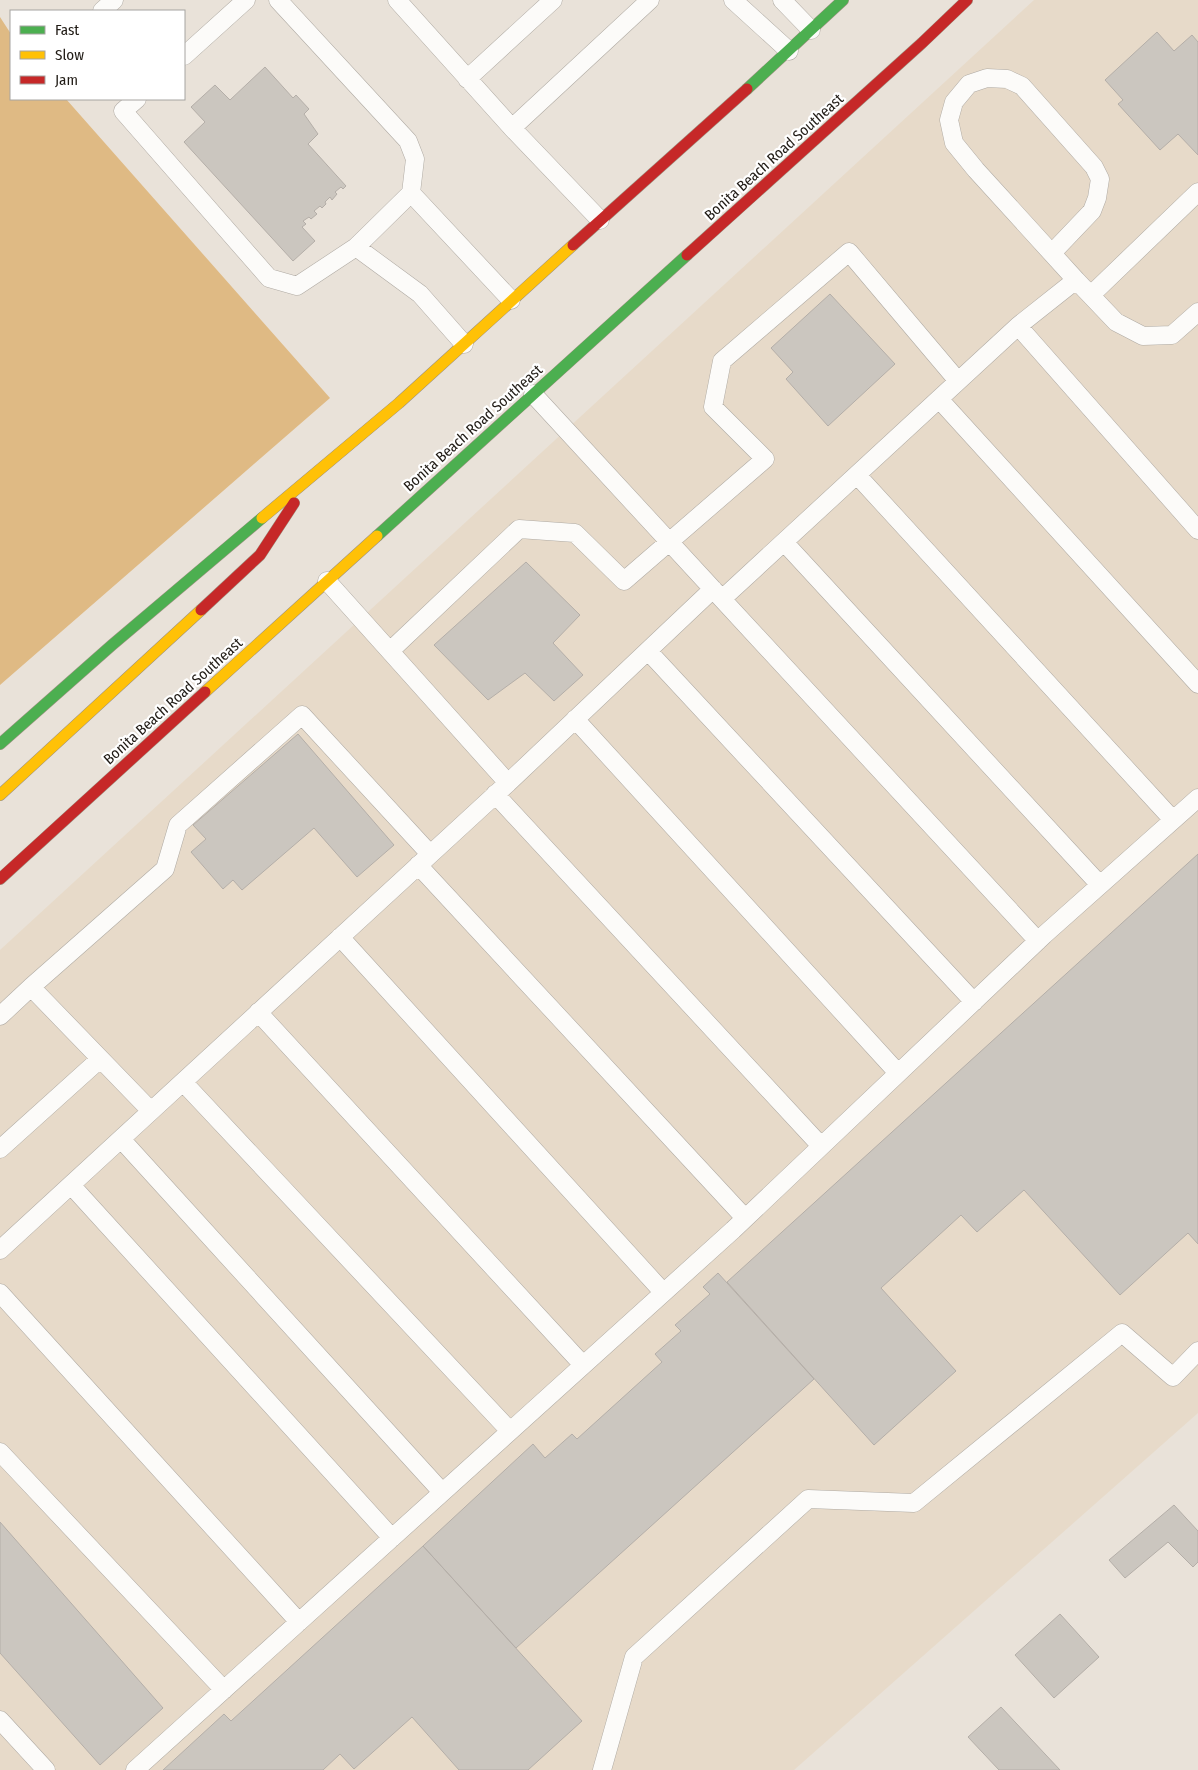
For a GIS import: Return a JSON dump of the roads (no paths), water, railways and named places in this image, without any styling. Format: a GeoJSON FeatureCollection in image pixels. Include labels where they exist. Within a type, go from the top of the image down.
{"type":"FeatureCollection","features":[{"type":"Feature","properties":{"kind":"main road"},"geometry":{"type":"LineString","coordinates":[[0,744],[112,646],[399,403],[511,300],[729,106],[843,0]]}},
{"type":"Feature","properties":{"kind":"main road","name":"Bonita Beach Road Southeast"},"geometry":{"type":"LineString","coordinates":[[0,879],[533,394],[922,44],[966,0]]}},
{"type":"Feature","properties":{"kind":"main road"},"geometry":{"type":"LineString","coordinates":[[0,796],[260,555],[308,480]]}},
{"type":"Feature","properties":{"kind":"lane"},"geometry":{"type":"LineString","coordinates":[[103,10],[114,0]]}},
{"type":"Feature","properties":{"kind":"lane"},"geometry":{"type":"LineString","coordinates":[[185,55],[246,0]]}},
{"type":"Feature","properties":{"kind":"lane"},"geometry":{"type":"LineString","coordinates":[[134,100],[117,105],[269,278],[297,286],[356,247],[411,192],[416,159],[408,140],[278,0]]}},
{"type":"Feature","properties":{"kind":"lane"},"geometry":{"type":"LineString","coordinates":[[397,0],[512,128],[600,220]]}},
{"type":"Feature","properties":{"kind":"lane"},"geometry":{"type":"LineString","coordinates":[[467,78],[553,0]]}},
{"type":"Feature","properties":{"kind":"lane"},"geometry":{"type":"LineString","coordinates":[[512,128],[650,0]]}},
{"type":"Feature","properties":{"kind":"lane"},"geometry":{"type":"LineString","coordinates":[[733,0],[788,51]]}},
{"type":"Feature","properties":{"kind":"lane"},"geometry":{"type":"LineString","coordinates":[[782,0],[811,30]]}},
{"type":"Feature","properties":{"kind":"lane"},"geometry":{"type":"LineString","coordinates":[[1052,253],[1092,211],[1097,198],[1100,180],[1094,167],[1022,86],[1007,79],[987,78],[969,84],[954,102],[949,120],[954,142],[976,170],[1076,280],[1116,322],[1143,336],[1172,335],[1198,312]]}},
{"type":"Feature","properties":{"kind":"lane"},"geometry":{"type":"LineString","coordinates":[[411,192],[511,300]]}},
{"type":"Feature","properties":{"kind":"lane"},"geometry":{"type":"LineString","coordinates":[[1091,295],[1198,192]]}},
{"type":"Feature","properties":{"kind":"lane"},"geometry":{"type":"LineString","coordinates":[[356,247],[420,294],[464,344]]}},
{"type":"Feature","properties":{"kind":"lane"},"geometry":{"type":"LineString","coordinates":[[390,651],[519,529],[575,533],[624,581],[670,542],[765,459],[714,407],[722,361],[849,252],[958,381]]}},
{"type":"Feature","properties":{"kind":"lane"},"geometry":{"type":"LineString","coordinates":[[0,1250],[648,651],[784,542],[1018,326],[1076,280]]}},
{"type":"Feature","properties":{"kind":"lane"},"geometry":{"type":"LineString","coordinates":[[1018,326],[1198,530]]}},
{"type":"Feature","properties":{"kind":"lane"},"geometry":{"type":"LineString","coordinates":[[533,394],[1038,941]]}},
{"type":"Feature","properties":{"kind":"lane"},"geometry":{"type":"LineString","coordinates":[[939,399],[1198,684]]}},
{"type":"Feature","properties":{"kind":"lane"},"geometry":{"type":"LineString","coordinates":[[857,475],[1173,820]]}},
{"type":"Feature","properties":{"kind":"lane"},"geometry":{"type":"LineString","coordinates":[[784,542],[1100,885]]}},
{"type":"Feature","properties":{"kind":"lane"},"geometry":{"type":"LineString","coordinates":[[327,581],[390,651],[501,788],[821,1146]]}},
{"type":"Feature","properties":{"kind":"lane"},"geometry":{"type":"LineString","coordinates":[[648,651],[974,1002]]}},
{"type":"Feature","properties":{"kind":"lane"},"geometry":{"type":"LineString","coordinates":[[0,1016],[165,869],[178,825],[302,715],[424,859],[745,1218]]}},
{"type":"Feature","properties":{"kind":"lane"},"geometry":{"type":"LineString","coordinates":[[575,719],[898,1074]]}},
{"type":"Feature","properties":{"kind":"lane"},"geometry":{"type":"LineString","coordinates":[[135,1770],[745,1218],[1038,941],[1198,798]]}},
{"type":"Feature","properties":{"kind":"lane"},"geometry":{"type":"LineString","coordinates":[[340,937],[664,1292]]}},
{"type":"Feature","properties":{"kind":"lane"},"geometry":{"type":"LineString","coordinates":[[31,988],[151,1110]]}},
{"type":"Feature","properties":{"kind":"lane"},"geometry":{"type":"LineString","coordinates":[[258,1012],[583,1365]]}},
{"type":"Feature","properties":{"kind":"lane"},"geometry":{"type":"LineString","coordinates":[[0,1149],[100,1058]]}},
{"type":"Feature","properties":{"kind":"lane"},"geometry":{"type":"LineString","coordinates":[[183,1082],[510,1431]]}},
{"type":"Feature","properties":{"kind":"lane"},"geometry":{"type":"LineString","coordinates":[[121,1139],[442,1492]]}},
{"type":"Feature","properties":{"kind":"lane"},"geometry":{"type":"LineString","coordinates":[[71,1185],[392,1538]]}},
{"type":"Feature","properties":{"kind":"lane"},"geometry":{"type":"LineString","coordinates":[[0,1293],[299,1622]]}},
{"type":"Feature","properties":{"kind":"lane"},"geometry":{"type":"LineString","coordinates":[[602,1770],[634,1657],[808,1498],[914,1503],[1122,1333],[1173,1376],[1198,1351]]}},
{"type":"Feature","properties":{"kind":"lane"},"geometry":{"type":"LineString","coordinates":[[0,1452],[224,1690]]}},
{"type":"Feature","properties":{"kind":"lane"},"geometry":{"type":"LineString","coordinates":[[0,1720],[46,1770]]}}]}
